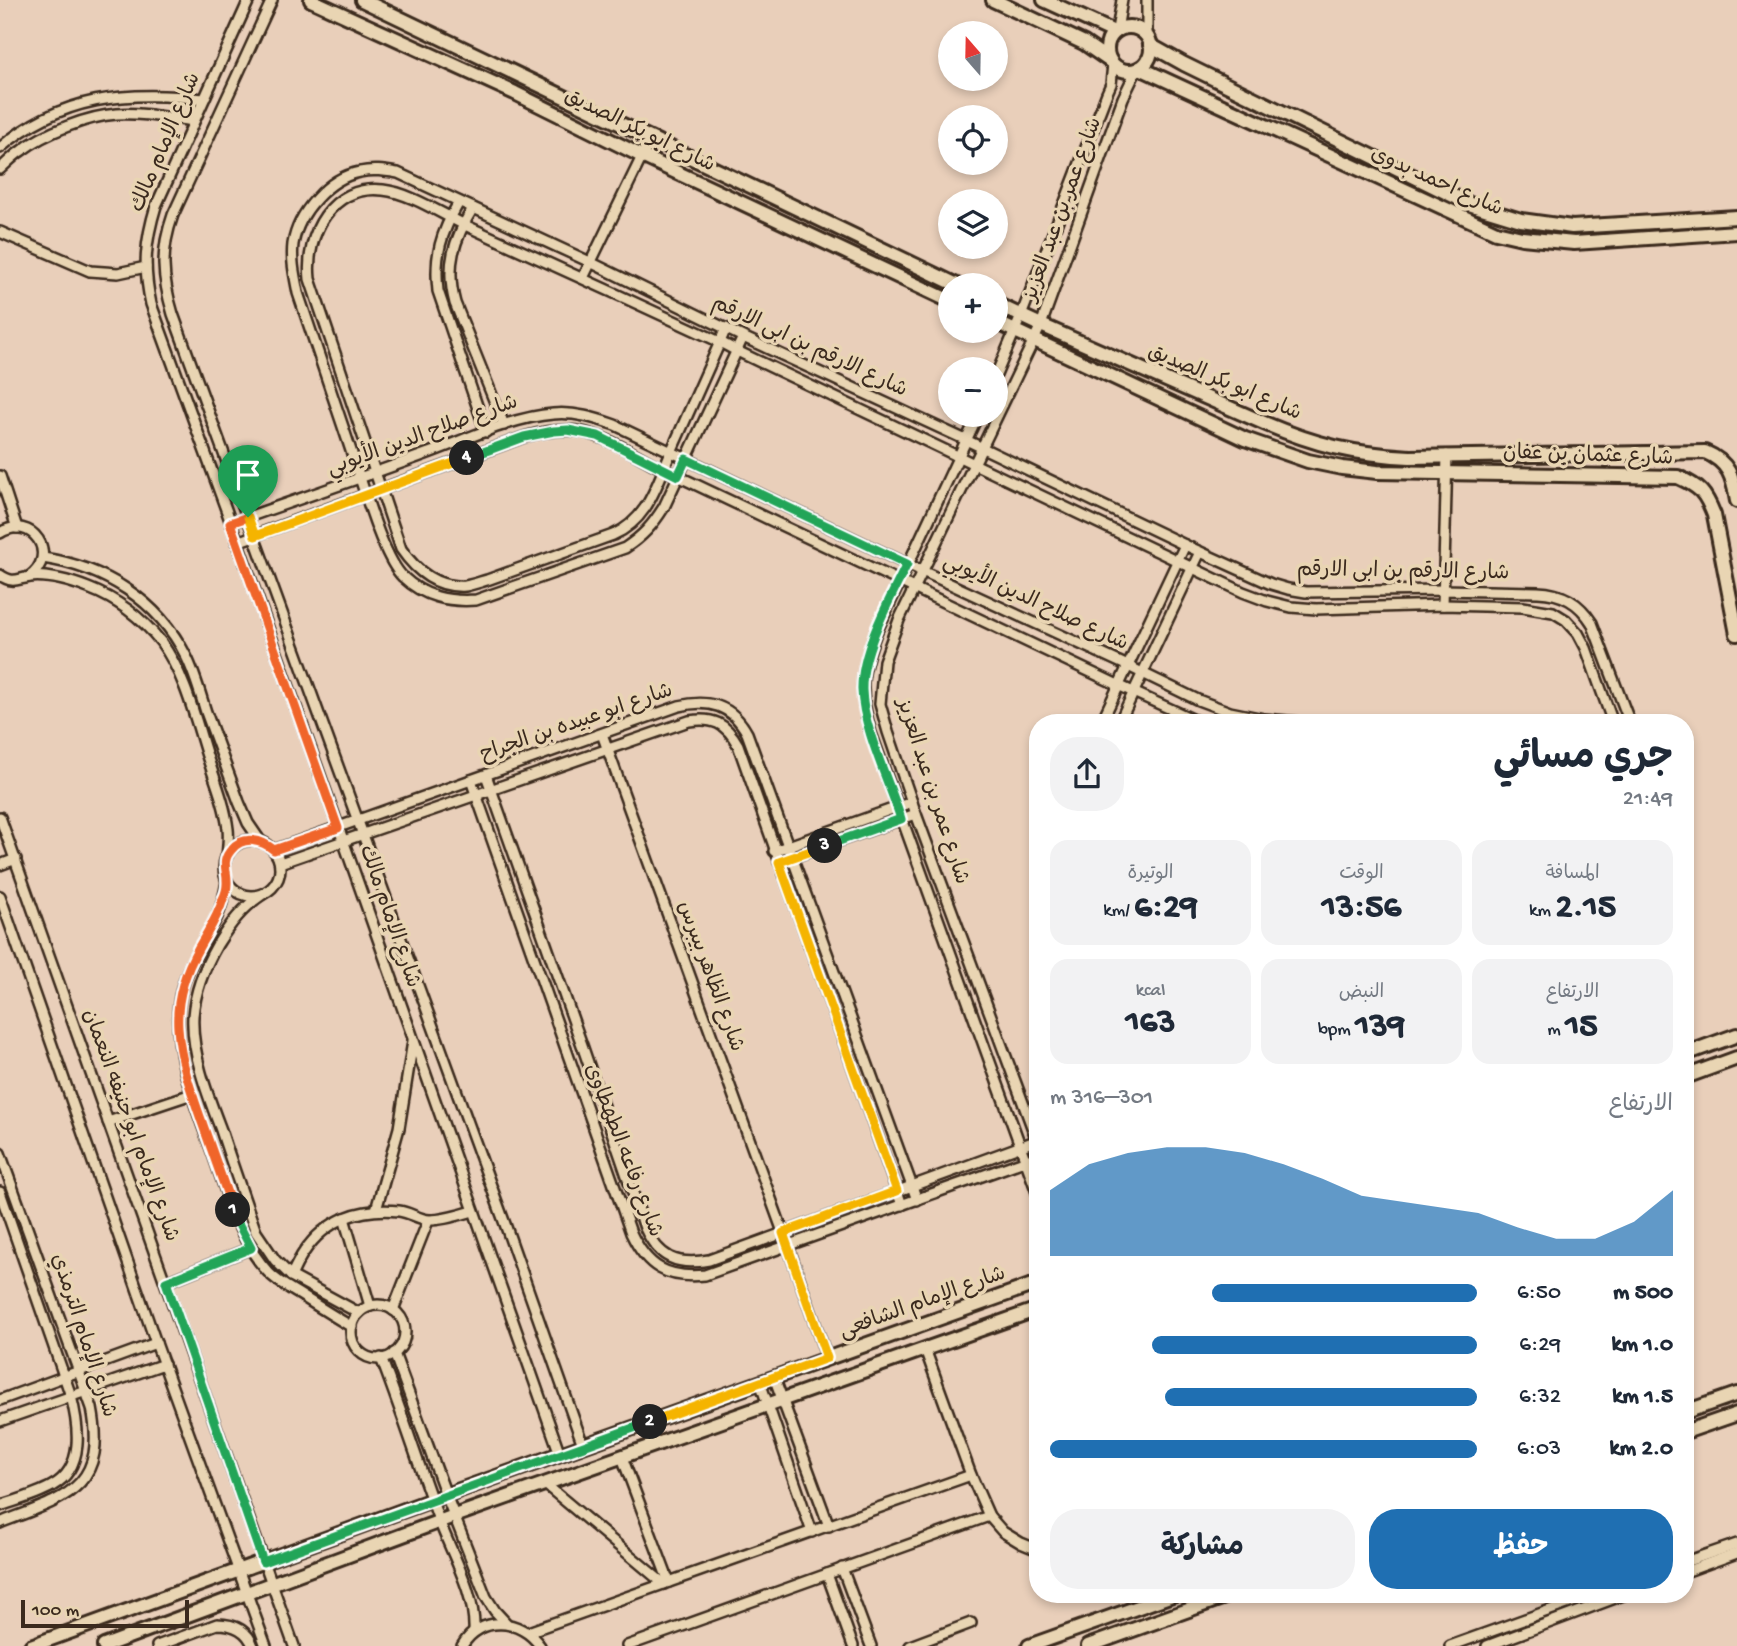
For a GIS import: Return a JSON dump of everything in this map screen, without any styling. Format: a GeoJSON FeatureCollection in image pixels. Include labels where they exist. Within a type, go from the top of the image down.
{"type":"FeatureCollection","features":[{"type":"Feature","properties":{"kind":"street","name":"شارع الإمام مالك"},"geometry":{"type":"LineString","coordinates":[[249,0],[156,206],[148,231],[145,267],[151,304],[560,1454]]}},
{"type":"Feature","properties":{"kind":"street","name":"شارع الإمام مالك"},"geometry":{"type":"LineString","coordinates":[[272,0],[173,215],[163,256],[164,282],[173,314],[505,1224],[583,1446]]}},
{"type":"Feature","properties":{"kind":"street","name":"شارع ابو بكر الصديق"},"geometry":{"type":"LineString","coordinates":[[311,0],[515,93],[938,295]]}},
{"type":"Feature","properties":{"kind":"street","name":"شارع ابو بكر الصديق"},"geometry":{"type":"LineString","coordinates":[[362,0],[938,276]]}},
{"type":"Feature","properties":{"kind":"street"},"geometry":{"type":"LineString","coordinates":[[993,0],[1084,43],[1124,70],[1138,69],[1147,60],[1151,50],[1147,0]]}},
{"type":"Feature","properties":{"kind":"street"},"geometry":{"type":"LineString","coordinates":[[1044,0],[1116,31],[1130,27],[1142,32],[1149,41]]}},
{"type":"Feature","properties":{"kind":"street"},"geometry":{"type":"LineString","coordinates":[[1112,63],[1108,56],[1107,43],[1116,31],[1122,0]]}},
{"type":"Feature","properties":{"kind":"street","name":"شارع احمد بدوى"},"geometry":{"type":"LineString","coordinates":[[1149,41],[1184,64],[1472,205],[1497,213],[1547,225],[1572,227],[1737,217]]}},
{"type":"Feature","properties":{"kind":"street","name":"شارع عمر بن عبد العزيز"},"geometry":{"type":"LineString","coordinates":[[1004,357],[1111,84],[1112,63]]}},
{"type":"Feature","properties":{"kind":"street","name":"شارع عمر بن عبد العزيز"},"geometry":{"type":"LineString","coordinates":[[1029,1119],[888,732],[880,704],[884,661],[914,588],[1041,325],[1123,98],[1138,69]]}},
{"type":"Feature","properties":{"kind":"street","name":"شارع احمد بدوى"},"geometry":{"type":"LineString","coordinates":[[1138,69],[1496,232],[1535,240],[1574,243],[1737,232]]}},
{"type":"Feature","properties":{"kind":"street"},"geometry":{"type":"LineString","coordinates":[[0,148],[35,123],[78,104],[134,95],[204,99]]}},
{"type":"Feature","properties":{"kind":"street"},"geometry":{"type":"LineString","coordinates":[[0,169],[21,150],[59,130],[93,118],[118,114],[193,121]]}},
{"type":"Feature","properties":{"kind":"street"},"geometry":{"type":"LineString","coordinates":[[583,278],[650,138]]}},
{"type":"Feature","properties":{"kind":"street","name":"شارع الارقم بن ابى الارقم"},"geometry":{"type":"LineString","coordinates":[[744,337],[663,507],[654,524],[640,538],[625,548],[476,600],[455,601],[440,598],[417,589],[401,575],[389,559],[312,335],[295,277],[293,243],[309,208],[332,184],[357,172],[376,170],[398,173],[1185,545],[1288,589],[1325,592],[1552,592],[1565,597],[1577,604],[1591,623],[1626,714]]}},
{"type":"Feature","properties":{"kind":"street","name":"شارع الارقم بن ابى الارقم"},"geometry":{"type":"LineString","coordinates":[[726,328],[720,342],[671,452],[647,505],[638,519],[626,530],[486,580],[465,586],[443,584],[426,577],[412,565],[401,549],[310,279],[310,250],[322,220],[333,206],[348,196],[364,191],[399,193],[720,342],[1243,592],[1291,607],[1316,610],[1443,606],[1523,607],[1553,612],[1566,620],[1578,633],[1610,714]]}},
{"type":"Feature","properties":{"kind":"street"},"geometry":{"type":"LineString","coordinates":[[459,202],[439,246],[436,276],[438,291],[486,432]]}},
{"type":"Feature","properties":{"kind":"street"},"geometry":{"type":"LineString","coordinates":[[473,208],[458,234],[451,261],[451,289],[504,425]]}},
{"type":"Feature","properties":{"kind":"street"},"geometry":{"type":"LineString","coordinates":[[0,232],[90,271],[118,273],[145,267]]}},
{"type":"Feature","properties":{"kind":"street","name":"شارع ابو بكر الصديق"},"geometry":{"type":"LineString","coordinates":[[1008,310],[1299,438],[1372,455],[1447,455]]}},
{"type":"Feature","properties":{"kind":"street","name":"شارع ابو بكر الصديق"},"geometry":{"type":"LineString","coordinates":[[1008,328],[1245,439],[1297,457],[1342,468],[1377,472],[1447,473]]}},
{"type":"Feature","properties":{"kind":"street"},"geometry":{"type":"LineString","coordinates":[[312,335],[327,329]]}},
{"type":"Feature","properties":{"kind":"street","name":"شارع صلاح الدين الأيوبي"},"geometry":{"type":"LineString","coordinates":[[230,523],[504,425],[535,416],[576,414],[615,425],[1198,700],[1240,714]]}},
{"type":"Feature","properties":{"kind":"street","name":"شارع عمر بن عبد العزيز"},"geometry":{"type":"LineString","coordinates":[[972,427],[869,651],[863,670],[862,690],[871,733],[1029,1171]]}},
{"type":"Feature","properties":{"kind":"street","name":"شارع صلاح الدين الأيوبي"},"geometry":{"type":"LineString","coordinates":[[237,542],[524,437],[568,430],[598,436],[1181,714]]}},
{"type":"Feature","properties":{"kind":"street","name":"شارع عثمان بن عفان"},"geometry":{"type":"LineString","coordinates":[[1447,455],[1705,452],[1725,465],[1731,476],[1737,501]]}},
{"type":"Feature","properties":{"kind":"street"},"geometry":{"type":"LineString","coordinates":[[1443,606],[1447,455]]}},
{"type":"Feature","properties":{"kind":"street","name":"شارع عثمان بن عفان"},"geometry":{"type":"LineString","coordinates":[[1447,473],[1659,475],[1678,477],[1694,485],[1707,498],[1714,514],[1737,634]]}},
{"type":"Feature","properties":{"kind":"street"},"geometry":{"type":"LineString","coordinates":[[0,476],[17,528]]}},
{"type":"Feature","properties":{"kind":"street"},"geometry":{"type":"LineString","coordinates":[[0,533],[17,528],[31,532],[37,537],[43,550],[38,569],[29,577],[16,581],[1,577]]}},
{"type":"Feature","properties":{"kind":"street"},"geometry":{"type":"LineString","coordinates":[[1105,714],[1185,545]]}},
{"type":"Feature","properties":{"kind":"street"},"geometry":{"type":"LineString","coordinates":[[1123,714],[1200,552]]}},
{"type":"Feature","properties":{"kind":"street"},"geometry":{"type":"LineString","coordinates":[[43,558],[79,565],[113,580],[143,601],[168,628],[188,659],[239,802],[248,823],[261,842]]}},
{"type":"Feature","properties":{"kind":"street"},"geometry":{"type":"LineString","coordinates":[[29,577],[67,582],[102,594],[134,614],[160,641],[186,692],[224,808],[228,831],[224,868],[227,881],[225,894],[217,917],[182,985],[178,1005],[180,1047],[192,1094],[238,1223],[251,1248],[268,1272],[281,1283],[352,1327]]}},
{"type":"Feature","properties":{"kind":"street","name":"شارع ابو عبيده بن الجراح"},"geometry":{"type":"LineString","coordinates":[[274,850],[679,706],[707,703],[720,707],[740,721],[747,733],[917,1200]]}},
{"type":"Feature","properties":{"kind":"street","name":"شارع ابو عبيده بن الجراح"},"geometry":{"type":"LineString","coordinates":[[280,863],[689,720],[703,719],[718,723],[731,732],[738,745],[902,1205]]}},
{"type":"Feature","properties":{"kind":"street","name":"شارع الظاهر بيبرس"},"geometry":{"type":"LineString","coordinates":[[602,734],[827,1358]]}},
{"type":"Feature","properties":{"kind":"street","name":"شارع رفاعه الطهطاوى"},"geometry":{"type":"LineString","coordinates":[[486,775],[645,1228],[661,1252],[676,1260],[693,1263],[709,1260],[1029,1144]]}},
{"type":"Feature","properties":{"kind":"street","name":"شارع رفاعه الطهطاوى"},"geometry":{"type":"LineString","coordinates":[[471,780],[631,1233],[638,1248],[650,1262],[667,1272],[687,1277],[705,1275],[1029,1159]]}},
{"type":"Feature","properties":{"kind":"street"},"geometry":{"type":"LineString","coordinates":[[774,851],[912,802]]}},
{"type":"Feature","properties":{"kind":"street"},"geometry":{"type":"LineString","coordinates":[[779,862],[916,814]]}},
{"type":"Feature","properties":{"kind":"street","name":"شارع الإمام ابو حنيفه النعمان"},"geometry":{"type":"LineString","coordinates":[[0,817],[4,843],[16,859],[294,1646]]}},
{"type":"Feature","properties":{"kind":"street"},"geometry":{"type":"LineString","coordinates":[[227,856],[242,842],[261,842],[274,850],[280,863],[280,871],[275,884],[239,913],[213,953],[200,984],[193,1015],[195,1046],[206,1090],[256,1232],[275,1260],[291,1276],[359,1313]]}},
{"type":"Feature","properties":{"kind":"street"},"geometry":{"type":"LineString","coordinates":[[0,865],[16,859]]}},
{"type":"Feature","properties":{"kind":"street"},"geometry":{"type":"LineString","coordinates":[[227,881],[243,894],[263,894]]}},
{"type":"Feature","properties":{"kind":"street"},"geometry":{"type":"LineString","coordinates":[[0,896],[156,1343],[266,1646]]}},
{"type":"Feature","properties":{"kind":"street"},"geometry":{"type":"LineString","coordinates":[[1694,1051],[1737,1035]]}},
{"type":"Feature","properties":{"kind":"street"},"geometry":{"type":"LineString","coordinates":[[376,1210],[403,1111],[413,1039]]}},
{"type":"Feature","properties":{"kind":"street"},"geometry":{"type":"LineString","coordinates":[[566,1051],[582,1045]]}},
{"type":"Feature","properties":{"kind":"street"},"geometry":{"type":"LineString","coordinates":[[1694,1074],[1737,1058]]}},
{"type":"Feature","properties":{"kind":"street"},"geometry":{"type":"LineString","coordinates":[[108,1122],[192,1094]]}},
{"type":"Feature","properties":{"kind":"street","name":"شارع الإمام الترمذي"},"geometry":{"type":"LineString","coordinates":[[0,1153],[86,1391],[95,1427],[92,1460],[83,1480],[57,1500],[0,1523]]}},
{"type":"Feature","properties":{"kind":"street","name":"شارع الإمام الترمذي"},"geometry":{"type":"LineString","coordinates":[[0,1192],[71,1396],[78,1441],[75,1456],[65,1476],[54,1485],[0,1506]]}},
{"type":"Feature","properties":{"kind":"street"},"geometry":{"type":"LineString","coordinates":[[291,1276],[304,1252],[322,1231],[344,1218],[376,1210],[403,1212],[428,1221],[473,1211]]}},
{"type":"Feature","properties":{"kind":"street"},"geometry":{"type":"LineString","coordinates":[[344,1218],[370,1306]]}},
{"type":"Feature","properties":{"kind":"street"},"geometry":{"type":"LineString","coordinates":[[393,1310],[428,1221]]}},
{"type":"Feature","properties":{"kind":"street"},"geometry":{"type":"LineString","coordinates":[[166,1282],[251,1248]]}},
{"type":"Feature","properties":{"kind":"street","name":"شارع الإمام الشافعى"},"geometry":{"type":"LineString","coordinates":[[31,1646],[1029,1286]]}},
{"type":"Feature","properties":{"kind":"street"},"geometry":{"type":"LineString","coordinates":[[381,1305],[393,1310],[402,1320],[405,1335],[399,1348],[381,1358],[367,1356],[357,1348],[352,1334],[352,1327],[359,1313],[370,1306],[381,1305]]}},
{"type":"Feature","properties":{"kind":"street","name":"شارع الإمام الشافعى"},"geometry":{"type":"LineString","coordinates":[[104,1646],[439,1521],[1029,1311]]}},
{"type":"Feature","properties":{"kind":"street"},"geometry":{"type":"LineString","coordinates":[[0,1399],[156,1343]]}},
{"type":"Feature","properties":{"kind":"street"},"geometry":{"type":"LineString","coordinates":[[925,1349],[971,1475],[989,1516],[1003,1532],[1029,1547]]}},
{"type":"Feature","properties":{"kind":"street"},"geometry":{"type":"LineString","coordinates":[[394,1353],[486,1597],[507,1624]]}},
{"type":"Feature","properties":{"kind":"street"},"geometry":{"type":"LineString","coordinates":[[381,1358],[439,1521],[471,1601],[474,1632]]}},
{"type":"Feature","properties":{"kind":"street"},"geometry":{"type":"LineString","coordinates":[[0,1422],[164,1364]]}},
{"type":"Feature","properties":{"kind":"street"},"geometry":{"type":"LineString","coordinates":[[774,1377],[829,1526]]}},
{"type":"Feature","properties":{"kind":"street"},"geometry":{"type":"LineString","coordinates":[[760,1382],[813,1532]]}},
{"type":"Feature","properties":{"kind":"street"},"geometry":{"type":"LineString","coordinates":[[1694,1409],[1737,1394]]}},
{"type":"Feature","properties":{"kind":"street"},"geometry":{"type":"LineString","coordinates":[[1694,1429],[1737,1414]]}},
{"type":"Feature","properties":{"kind":"street"},"geometry":{"type":"LineString","coordinates":[[622,1457],[666,1583]]}},
{"type":"Feature","properties":{"kind":"street"},"geometry":{"type":"LineString","coordinates":[[528,1632],[971,1475]]}},
{"type":"Feature","properties":{"kind":"street"},"geometry":{"type":"LineString","coordinates":[[545,1484],[666,1583]]}},
{"type":"Feature","properties":{"kind":"street"},"geometry":{"type":"LineString","coordinates":[[627,1646],[989,1516]]}},
{"type":"Feature","properties":{"kind":"street"},"geometry":{"type":"LineString","coordinates":[[1694,1559],[1737,1544]]}},
{"type":"Feature","properties":{"kind":"street"},"geometry":{"type":"LineString","coordinates":[[1694,1569],[1737,1553]]}},
{"type":"Feature","properties":{"kind":"street"},"geometry":{"type":"LineString","coordinates":[[842,1569],[871,1646]]}},
{"type":"Feature","properties":{"kind":"street"},"geometry":{"type":"LineString","coordinates":[[827,1574],[853,1646]]}},
{"type":"Feature","properties":{"kind":"street"},"geometry":{"type":"LineString","coordinates":[[1030,1646],[1150,1603]]}},
{"type":"Feature","properties":{"kind":"street"},"geometry":{"type":"LineString","coordinates":[[1088,1646],[1193,1603]]}},
{"type":"Feature","properties":{"kind":"street"},"geometry":{"type":"LineString","coordinates":[[1450,1646],[1570,1603]]}},
{"type":"Feature","properties":{"kind":"street"},"geometry":{"type":"LineString","coordinates":[[1577,1603],[1580,1611]]}},
{"type":"Feature","properties":{"kind":"street"},"geometry":{"type":"LineString","coordinates":[[1487,1646],[1602,1603]]}},
{"type":"Feature","properties":{"kind":"street"},"geometry":{"type":"LineString","coordinates":[[910,1646],[971,1623]]}},
{"type":"Feature","properties":{"kind":"street"},"geometry":{"type":"LineString","coordinates":[[157,1646],[208,1626],[226,1624],[236,1626],[244,1632],[253,1646]]}},
{"type":"Feature","properties":{"kind":"street"},"geometry":{"type":"LineString","coordinates":[[462,1646],[474,1632],[490,1625],[507,1624],[528,1632],[540,1646]]}},
{"type":"Feature","properties":{"kind":"route"},"geometry":{"type":"LineString","coordinates":[[568,430],[598,436],[678,476],[686,459],[907,564],[869,651],[863,670],[862,690],[871,733],[901,819],[779,862],[897,1191],[783,1233],[827,1358],[263,1562],[166,1282],[251,1248],[238,1223],[192,1094],[180,1047],[178,1026],[182,985],[217,917],[225,894],[227,881],[224,868],[227,856],[236,845],[248,840],[261,842],[274,850],[338,828],[230,523],[248,517],[255,536],[524,437],[568,430]]}}]}
